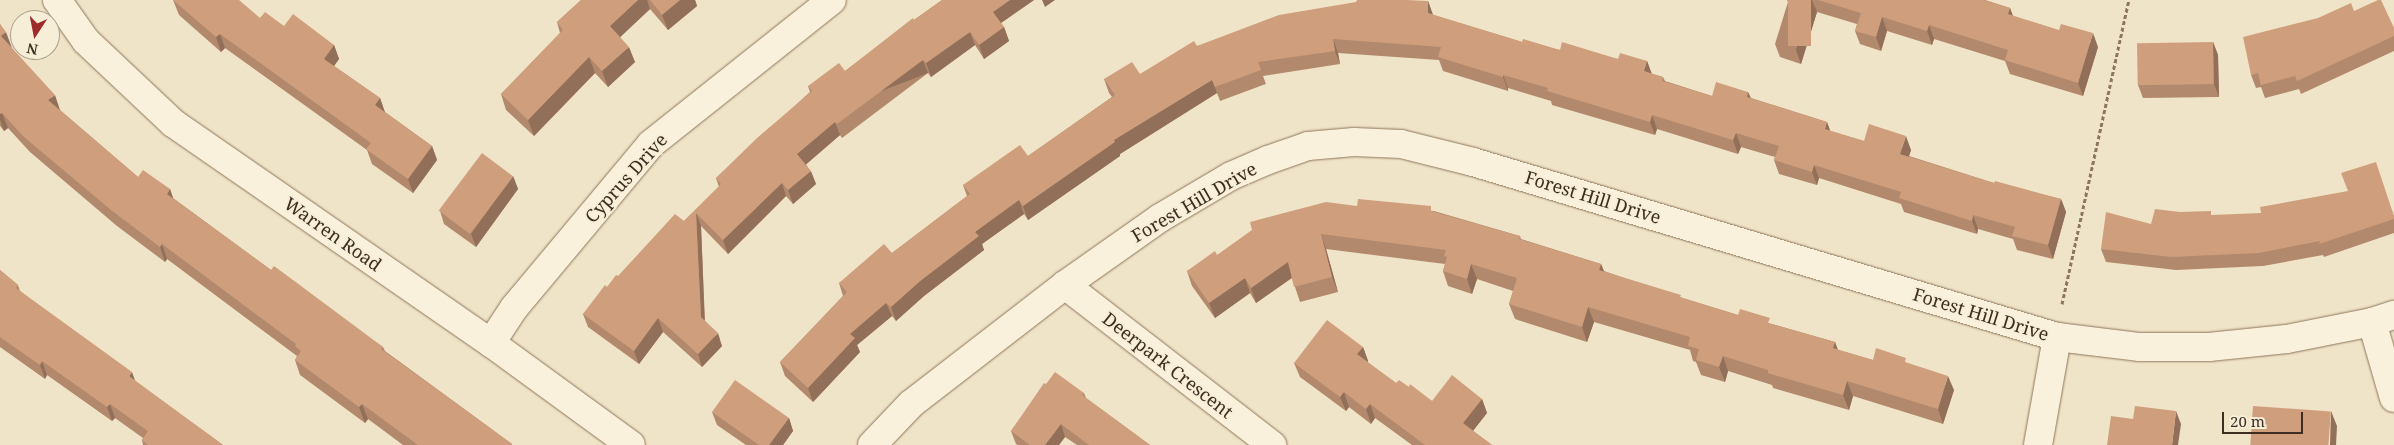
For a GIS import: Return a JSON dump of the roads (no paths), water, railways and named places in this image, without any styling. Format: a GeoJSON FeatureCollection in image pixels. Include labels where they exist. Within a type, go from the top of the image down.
{"type":"FeatureCollection","features":[{"type":"Feature","properties":{"kind":"street","name":"Warren Road"},"geometry":{"type":"LineString","coordinates":[[57,0],[86,41],[173,122],[491,343],[631,445]]}},
{"type":"Feature","properties":{"kind":"street","name":"Cyprus Drive"},"geometry":{"type":"LineString","coordinates":[[491,343],[514,308],[651,144],[832,0]]}},
{"type":"Feature","properties":{"kind":"street","name":"Forest Hill Drive"},"geometry":{"type":"LineString","coordinates":[[872,445],[911,404],[1065,285],[1160,218],[1231,176],[1268,160],[1308,146],[1354,142],[1402,144],[1473,162],[2057,336],[2140,347],[2209,347],[2287,339],[2383,318]]}},
{"type":"Feature","properties":{"kind":"street","name":"Deerpark Crescent"},"geometry":{"type":"LineString","coordinates":[[1065,285],[1272,445]]}},
{"type":"Feature","properties":{"kind":"street"},"geometry":{"type":"LineString","coordinates":[[2383,318],[2394,398]]}},
{"type":"Feature","properties":{"kind":"street"},"geometry":{"type":"LineString","coordinates":[[2038,445],[2057,336]]}}]}
